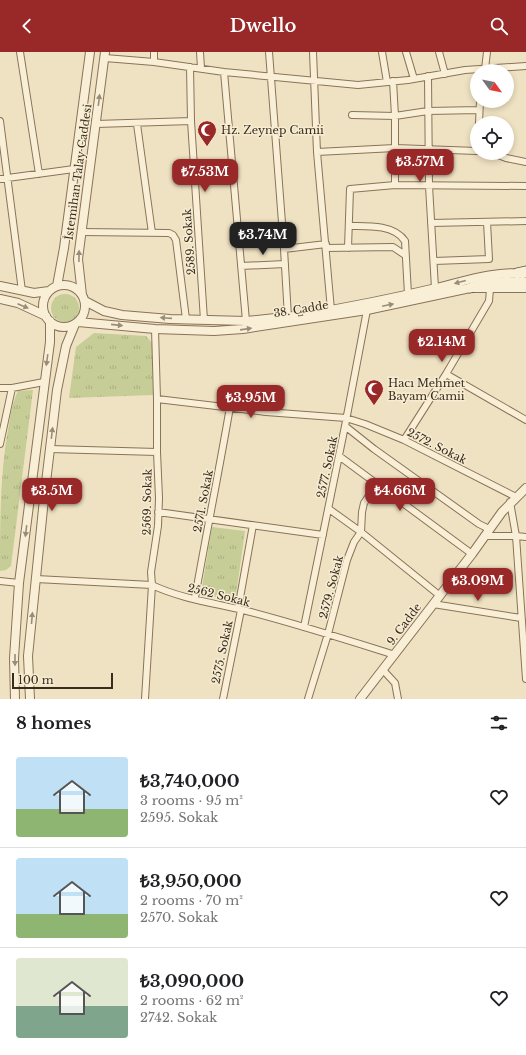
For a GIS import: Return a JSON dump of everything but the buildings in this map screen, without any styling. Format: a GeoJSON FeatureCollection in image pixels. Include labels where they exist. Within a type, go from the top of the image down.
{"type":"FeatureCollection","features":[{"type":"Feature","properties":{"kind":"main road"},"geometry":{"type":"LineString","coordinates":[[470,288],[484,282],[503,281],[525,287]]}},
{"type":"Feature","properties":{"kind":"street"},"geometry":{"type":"LineString","coordinates":[[20,52],[39,174]]}},
{"type":"Feature","properties":{"kind":"street","name":"İstemihan Talay Caddesi"},"geometry":{"type":"LineString","coordinates":[[57,286],[64,248],[90,52]]}},
{"type":"Feature","properties":{"kind":"street"},"geometry":{"type":"LineString","coordinates":[[154,52],[154,62]]}},
{"type":"Feature","properties":{"kind":"street"},"geometry":{"type":"LineString","coordinates":[[200,52],[200,68]]}},
{"type":"Feature","properties":{"kind":"street"},"geometry":{"type":"LineString","coordinates":[[269,52],[288,317]]}},
{"type":"Feature","properties":{"kind":"street"},"geometry":{"type":"LineString","coordinates":[[313,52],[318,152],[331,310]]}},
{"type":"Feature","properties":{"kind":"street"},"geometry":{"type":"LineString","coordinates":[[382,52],[390,82],[395,116],[395,185]]}},
{"type":"Feature","properties":{"kind":"street"},"geometry":{"type":"LineString","coordinates":[[406,52],[414,79]]}},
{"type":"Feature","properties":{"kind":"street"},"geometry":{"type":"LineString","coordinates":[[439,52],[445,74]]}},
{"type":"Feature","properties":{"kind":"street"},"geometry":{"type":"LineString","coordinates":[[484,64],[487,52]]}},
{"type":"Feature","properties":{"kind":"street"},"geometry":{"type":"LineString","coordinates":[[105,55],[224,72],[358,85],[470,71]]}},
{"type":"Feature","properties":{"kind":"street","name":"İstemihan Talay Caddesi"},"geometry":{"type":"LineString","coordinates":[[84,298],[78,259],[105,55]]}},
{"type":"Feature","properties":{"kind":"street"},"geometry":{"type":"LineString","coordinates":[[514,67],[526,66]]}},
{"type":"Feature","properties":{"kind":"street","name":"2589. Sokak"},"geometry":{"type":"LineString","coordinates":[[190,67],[191,121],[204,320]]}},
{"type":"Feature","properties":{"kind":"street"},"geometry":{"type":"LineString","coordinates":[[224,72],[246,321]]}},
{"type":"Feature","properties":{"kind":"street"},"geometry":{"type":"LineString","coordinates":[[428,76],[429,186],[435,288]]}},
{"type":"Feature","properties":{"kind":"street"},"geometry":{"type":"LineString","coordinates":[[352,115],[395,116],[428,111],[479,110],[479,116]]}},
{"type":"Feature","properties":{"kind":"street"},"geometry":{"type":"LineString","coordinates":[[96,124],[137,124],[191,121]]}},
{"type":"Feature","properties":{"kind":"street"},"geometry":{"type":"LineString","coordinates":[[0,122],[22,291]]}},
{"type":"Feature","properties":{"kind":"street"},"geometry":{"type":"LineString","coordinates":[[137,124],[152,233]]}},
{"type":"Feature","properties":{"kind":"street"},"geometry":{"type":"LineString","coordinates":[[318,152],[395,148],[470,151]]}},
{"type":"Feature","properties":{"kind":"street"},"geometry":{"type":"LineString","coordinates":[[514,160],[526,162]]}},
{"type":"Feature","properties":{"kind":"street"},"geometry":{"type":"LineString","coordinates":[[0,179],[74,169]]}},
{"type":"Feature","properties":{"kind":"street"},"geometry":{"type":"LineString","coordinates":[[348,248],[350,189],[395,185],[526,186]]}},
{"type":"Feature","properties":{"kind":"street"},"geometry":{"type":"LineString","coordinates":[[431,223],[526,221]]}},
{"type":"Feature","properties":{"kind":"street"},"geometry":{"type":"LineString","coordinates":[[434,261],[489,259],[487,222]]}},
{"type":"Feature","properties":{"kind":"street"},"geometry":{"type":"LineString","coordinates":[[349,226],[389,229],[402,236],[405,241],[408,294]]}},
{"type":"Feature","properties":{"kind":"street"},"geometry":{"type":"LineString","coordinates":[[81,232],[169,233],[173,235],[176,240],[186,319]]}},
{"type":"Feature","properties":{"kind":"street"},"geometry":{"type":"LineString","coordinates":[[284,249],[326,246],[348,248],[393,247],[406,255]]}},
{"type":"Feature","properties":{"kind":"street"},"geometry":{"type":"LineString","coordinates":[[241,266],[285,264]]}},
{"type":"Feature","properties":{"kind":"street","name":"38. Cadde"},"geometry":{"type":"LineString","coordinates":[[84,298],[104,311],[122,315],[246,321],[288,317],[331,310],[435,288],[469,279],[523,273]]}},
{"type":"Feature","properties":{"kind":"street"},"geometry":{"type":"LineString","coordinates":[[0,286],[34,292],[49,291],[57,286],[68,285],[74,287],[84,298],[84,312],[66,346],[57,390],[28,656],[30,699]]}},
{"type":"Feature","properties":{"kind":"street","name":"38. Cadde"},"geometry":{"type":"LineString","coordinates":[[77,323],[154,330],[214,331],[243,329],[368,310],[470,288],[490,289],[525,287]]}},
{"type":"Feature","properties":{"kind":"street"},"geometry":{"type":"LineString","coordinates":[[404,440],[446,374],[489,301],[490,289]]}},
{"type":"Feature","properties":{"kind":"street"},"geometry":{"type":"LineString","coordinates":[[15,699],[14,658],[19,583],[50,342],[48,318],[43,307],[49,291]]}},
{"type":"Feature","properties":{"kind":"street"},"geometry":{"type":"LineString","coordinates":[[0,299],[18,303],[48,318],[55,325],[62,327],[77,323]]}},
{"type":"Feature","properties":{"kind":"street","name":"2577. Sokak"},"geometry":{"type":"LineString","coordinates":[[304,627],[368,310]]}},
{"type":"Feature","properties":{"kind":"street","name":"2569. Sokak"},"geometry":{"type":"LineString","coordinates":[[146,699],[152,585],[151,572],[158,526],[158,400],[154,330]]}},
{"type":"Feature","properties":{"kind":"street"},"geometry":{"type":"LineString","coordinates":[[446,374],[526,420]]}},
{"type":"Feature","properties":{"kind":"street"},"geometry":{"type":"LineString","coordinates":[[0,388],[12,388],[44,382]]}},
{"type":"Feature","properties":{"kind":"street"},"geometry":{"type":"LineString","coordinates":[[0,444],[12,388]]}},
{"type":"Feature","properties":{"kind":"street","name":"2572. Sokak"},"geometry":{"type":"LineString","coordinates":[[158,400],[266,412],[346,418],[404,440],[513,500]]}},
{"type":"Feature","properties":{"kind":"street","name":"2571. Sokak"},"geometry":{"type":"LineString","coordinates":[[195,598],[208,519],[214,501],[230,408]]}},
{"type":"Feature","properties":{"kind":"street"},"geometry":{"type":"LineString","coordinates":[[345,426],[380,454],[479,524],[487,532],[526,537]]}},
{"type":"Feature","properties":{"kind":"street"},"geometry":{"type":"LineString","coordinates":[[50,449],[157,452]]}},
{"type":"Feature","properties":{"kind":"street"},"geometry":{"type":"LineString","coordinates":[[339,456],[472,554]]}},
{"type":"Feature","properties":{"kind":"street","name":"2579. Sokak"},"geometry":{"type":"LineString","coordinates":[[308,699],[328,634],[347,560],[354,542],[361,532],[364,503],[377,484]]}},
{"type":"Feature","properties":{"kind":"street","name":"9. Cadde"},"geometry":{"type":"LineString","coordinates":[[360,699],[472,554],[487,532],[513,500],[526,488]]}},
{"type":"Feature","properties":{"kind":"street"},"geometry":{"type":"LineString","coordinates":[[513,500],[526,679]]}},
{"type":"Feature","properties":{"kind":"street"},"geometry":{"type":"LineString","coordinates":[[329,508],[439,595]]}},
{"type":"Feature","properties":{"kind":"street"},"geometry":{"type":"LineString","coordinates":[[158,512],[322,535]]}},
{"type":"Feature","properties":{"kind":"street","name":"2575. Sokak"},"geometry":{"type":"LineString","coordinates":[[222,699],[240,610],[253,525]]}},
{"type":"Feature","properties":{"kind":"street","name":"2562 Sokak"},"geometry":{"type":"LineString","coordinates":[[36,579],[152,585],[168,592],[304,627],[395,655]]}},
{"type":"Feature","properties":{"kind":"street"},"geometry":{"type":"LineString","coordinates":[[0,581],[19,583]]}},
{"type":"Feature","properties":{"kind":"street"},"geometry":{"type":"LineString","coordinates":[[433,604],[521,618]]}},
{"type":"Feature","properties":{"kind":"street"},"geometry":{"type":"LineString","coordinates":[[383,670],[395,683],[398,699]]}},
{"type":"Feature","properties":{"kind":"green space"},"geometry":{"type":"Polygon","coordinates":[[[65,294],[75,298],[79,308],[75,318],[65,322],[55,318],[51,308],[55,298],[65,294]]]}},
{"type":"Feature","properties":{"kind":"green space"},"geometry":{"type":"Polygon","coordinates":[[[94,333],[146,336],[152,343],[153,395],[69,398],[76,347],[94,333]]]}},
{"type":"Feature","properties":{"kind":"green space"},"geometry":{"type":"Polygon","coordinates":[[[33,390],[11,566],[6,570],[0,571],[0,515],[2,478],[6,442],[13,403],[18,391],[33,390]]]}},
{"type":"Feature","properties":{"kind":"green space"},"geometry":{"type":"Polygon","coordinates":[[[212,527],[245,531],[235,602],[201,593],[212,527]]]}},
{"type":"Feature","properties":{"kind":"place","name":"Hz. Zeynep Camii"},"geometry":{"type":"Point","coordinates":[207,147]}},
{"type":"Feature","properties":{"kind":"place","name":"Hacı Mehmet Bayam Camii"},"geometry":{"type":"Point","coordinates":[374,406]}}]}
